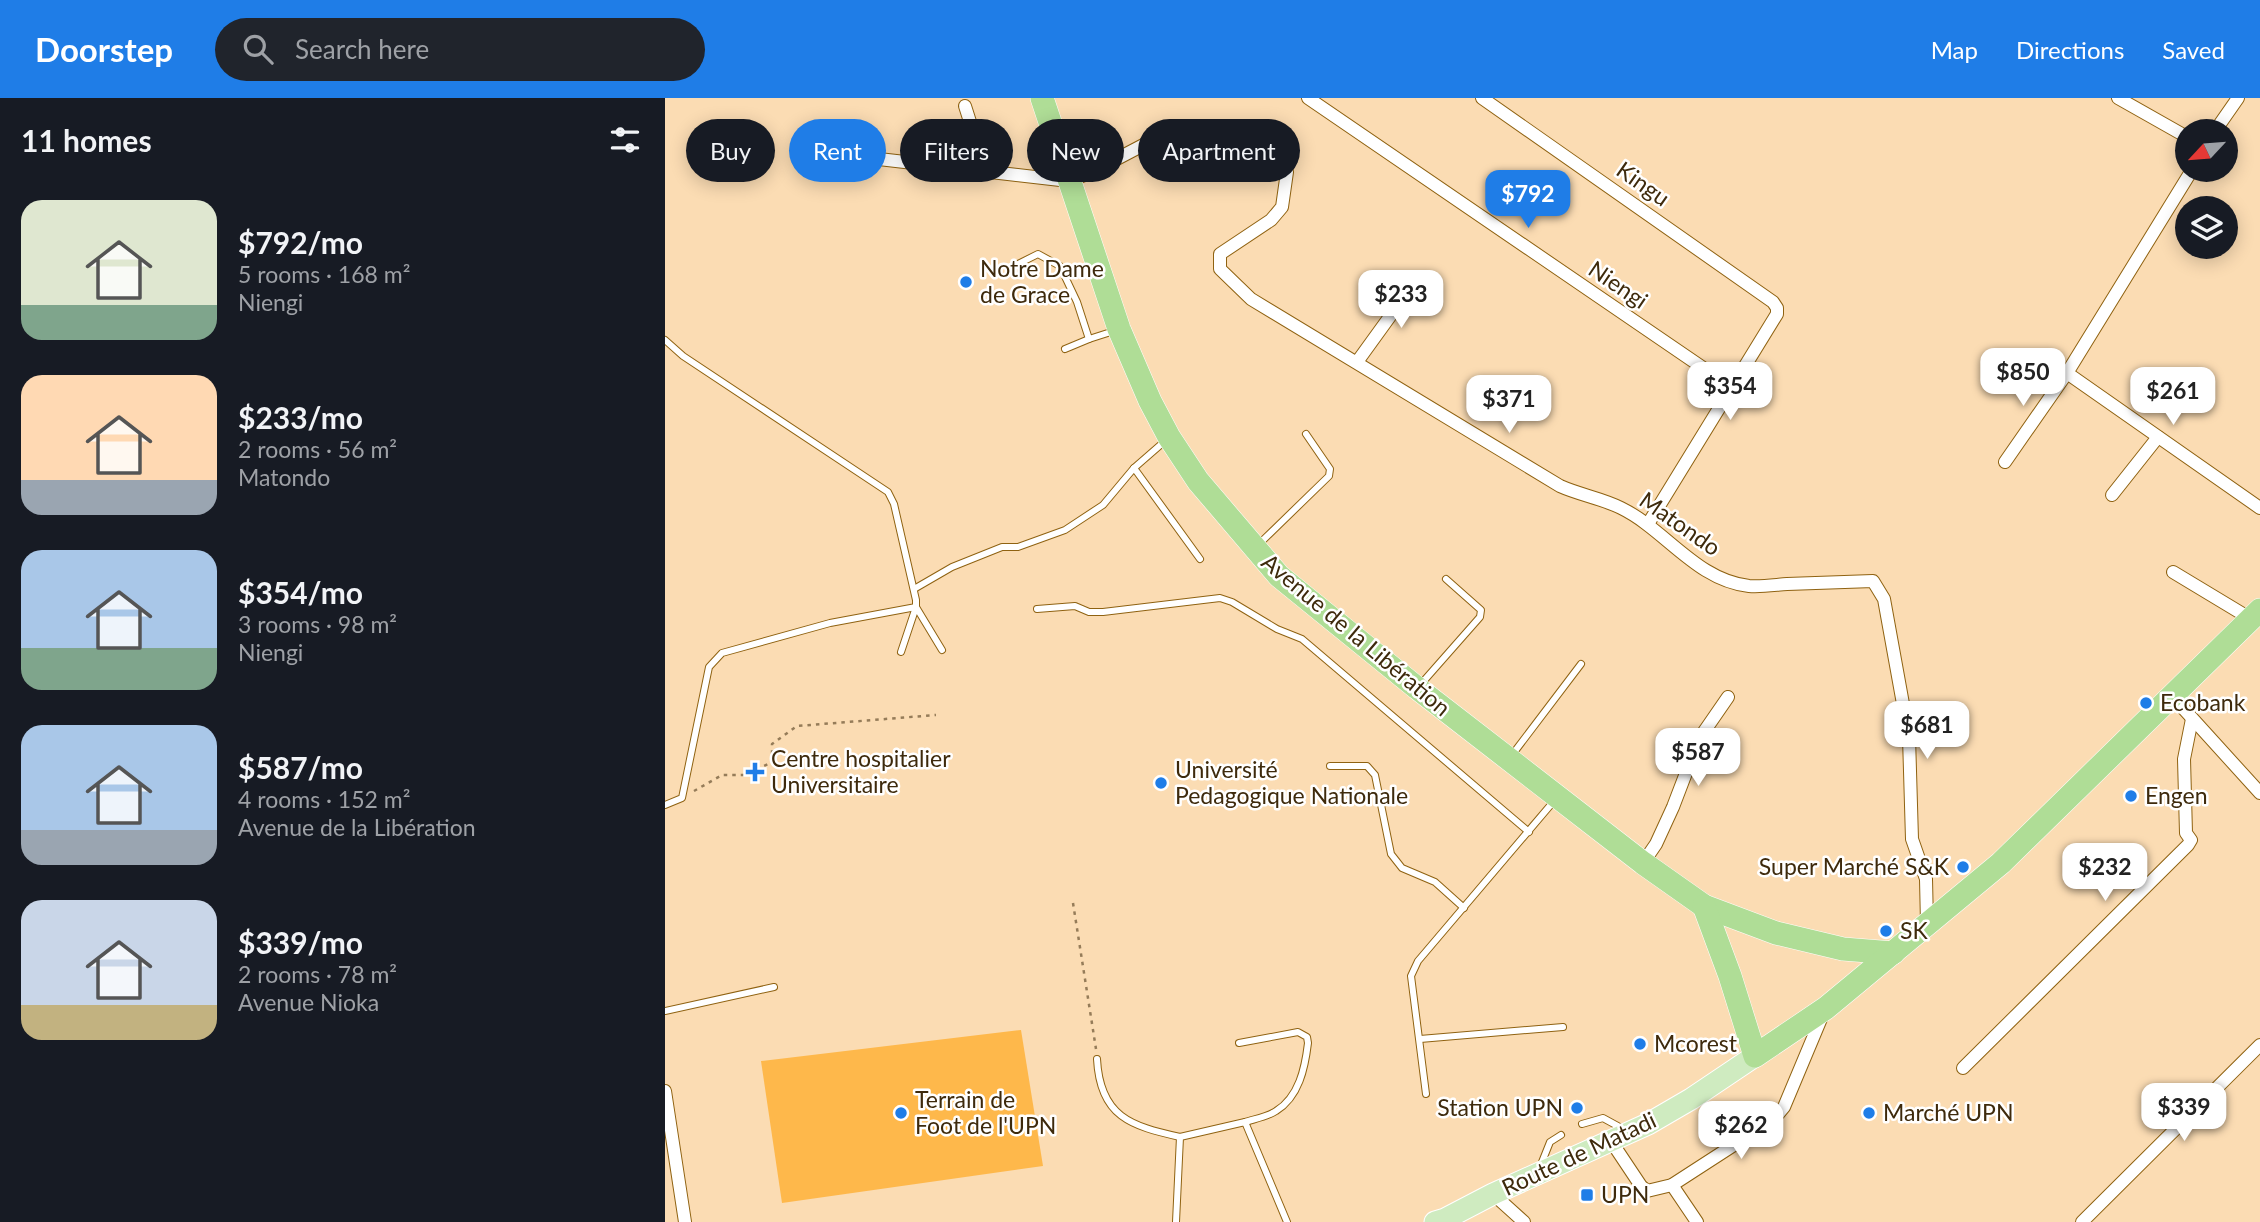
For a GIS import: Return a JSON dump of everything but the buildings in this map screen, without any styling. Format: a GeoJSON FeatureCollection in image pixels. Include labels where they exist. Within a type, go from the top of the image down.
{"type":"FeatureCollection","features":[{"type":"Feature","properties":{"kind":"highway","name":"Avenue de la Libération"},"geometry":{"type":"LineString","coordinates":[[1042,98],[1049,119]]}},
{"type":"Feature","properties":{"kind":"highway","name":"Avenue de la Libération"},"geometry":{"type":"LineString","coordinates":[[1069,182],[1119,329],[1150,401],[1169,437],[1198,481],[1279,576],[1508,759],[1643,863],[1704,906],[1776,933],[1843,949],[1893,953]]}},
{"type":"Feature","properties":{"kind":"highway"},"geometry":{"type":"LineString","coordinates":[[1704,906],[1755,1056],[1826,1008],[2001,863],[2255,615]]}},
{"type":"Feature","properties":{"kind":"main road","name":"Route de Matadi"},"geometry":{"type":"LineString","coordinates":[[1435,1222],[1620,1137],[1691,1099],[1755,1056]]}},
{"type":"Feature","properties":{"kind":"street","name":"Niengi"},"geometry":{"type":"LineString","coordinates":[[1308,98],[1731,387]]}},
{"type":"Feature","properties":{"kind":"street","name":"Kingu"},"geometry":{"type":"LineString","coordinates":[[1482,98],[1773,302],[1777,314],[1731,387]]}},
{"type":"Feature","properties":{"kind":"street"},"geometry":{"type":"LineString","coordinates":[[2119,98],[2175,130]]}},
{"type":"Feature","properties":{"kind":"street"},"geometry":{"type":"LineString","coordinates":[[2223,119],[2238,98]]}},
{"type":"Feature","properties":{"kind":"street"},"geometry":{"type":"LineString","coordinates":[[965,106],[969,119]]}},
{"type":"Feature","properties":{"kind":"street","name":"Matondo"},"geometry":{"type":"LineString","coordinates":[[1286,182],[1282,206],[1271,220],[1220,254],[1220,269],[1251,299],[1560,486],[1621,508],[1648,524],[1677,551],[1705,570],[1727,580],[1749,586],[1873,581],[1884,600],[1909,737],[1912,839],[1926,878],[1927,926]]}},
{"type":"Feature","properties":{"kind":"street"},"geometry":{"type":"LineString","coordinates":[[2005,462],[2067,373],[2185,182]]}},
{"type":"Feature","properties":{"kind":"street"},"geometry":{"type":"LineString","coordinates":[[1357,362],[1417,279]]}},
{"type":"Feature","properties":{"kind":"street"},"geometry":{"type":"LineString","coordinates":[[2067,373],[2260,508]]}},
{"type":"Feature","properties":{"kind":"street"},"geometry":{"type":"LineString","coordinates":[[1648,524],[1731,387]]}},
{"type":"Feature","properties":{"kind":"street"},"geometry":{"type":"LineString","coordinates":[[2112,495],[2158,437]]}},
{"type":"Feature","properties":{"kind":"street"},"geometry":{"type":"LineString","coordinates":[[2173,572],[2255,615]]}},
{"type":"Feature","properties":{"kind":"street"},"geometry":{"type":"LineString","coordinates":[[2172,696],[2260,793]]}},
{"type":"Feature","properties":{"kind":"street"},"geometry":{"type":"LineString","coordinates":[[1643,863],[1656,844],[1673,807],[1699,739],[1728,697]]}},
{"type":"Feature","properties":{"kind":"street"},"geometry":{"type":"LineString","coordinates":[[1963,1068],[2188,845],[2191,840],[2186,833],[2184,759],[2192,719]]}},
{"type":"Feature","properties":{"kind":"street"},"geometry":{"type":"LineString","coordinates":[[1620,1137],[1641,1186],[1647,1191],[1672,1185],[1774,1119],[1784,1107],[1826,1008]]}},
{"type":"Feature","properties":{"kind":"street"},"geometry":{"type":"LineString","coordinates":[[2083,1222],[2260,1045]]}},
{"type":"Feature","properties":{"kind":"street"},"geometry":{"type":"LineString","coordinates":[[665,1091],[685,1222]]}},
{"type":"Feature","properties":{"kind":"street"},"geometry":{"type":"LineString","coordinates":[[1672,1185],[1697,1222]]}},
{"type":"Feature","properties":{"kind":"street"},"geometry":{"type":"LineString","coordinates":[[1493,1194],[1524,1222]]}},
{"type":"Feature","properties":{"kind":"lane"},"geometry":{"type":"LineString","coordinates":[[1014,265],[1038,254],[1060,266],[1077,302],[1089,340]]}},
{"type":"Feature","properties":{"kind":"lane"},"geometry":{"type":"LineString","coordinates":[[1065,349],[1119,329]]}},
{"type":"Feature","properties":{"kind":"lane"},"geometry":{"type":"LineString","coordinates":[[665,340],[683,356],[888,492],[894,504],[916,607],[941,650]]}},
{"type":"Feature","properties":{"kind":"lane"},"geometry":{"type":"LineString","coordinates":[[1254,548],[1329,476],[1330,470],[1306,434]]}},
{"type":"Feature","properties":{"kind":"lane"},"geometry":{"type":"LineString","coordinates":[[914,589],[951,567],[1002,548],[1018,547],[1065,530],[1103,505],[1134,468],[1169,437]]}},
{"type":"Feature","properties":{"kind":"lane"},"geometry":{"type":"LineString","coordinates":[[1134,468],[1200,559]]}},
{"type":"Feature","properties":{"kind":"lane"},"geometry":{"type":"LineString","coordinates":[[1417,688],[1480,617],[1481,610],[1446,579]]}},
{"type":"Feature","properties":{"kind":"lane"},"geometry":{"type":"LineString","coordinates":[[1037,609],[1075,606],[1089,612],[1103,612],[1220,598],[1232,602],[1277,629],[1302,639],[1529,832]]}},
{"type":"Feature","properties":{"kind":"lane"},"geometry":{"type":"LineString","coordinates":[[901,652],[916,607]]}},
{"type":"Feature","properties":{"kind":"lane"},"geometry":{"type":"LineString","coordinates":[[665,805],[682,798],[709,667],[722,653],[830,623],[916,607]]}},
{"type":"Feature","properties":{"kind":"lane"},"geometry":{"type":"LineString","coordinates":[[1508,759],[1581,664]]}},
{"type":"Feature","properties":{"kind":"lane"},"geometry":{"type":"LineString","coordinates":[[1330,766],[1367,766],[1375,775],[1391,854],[1402,868],[1435,882],[1464,908]]}},
{"type":"Feature","properties":{"kind":"lane"},"geometry":{"type":"LineString","coordinates":[[1426,1094],[1411,976],[1418,961],[1557,796]]}},
{"type":"Feature","properties":{"kind":"lane"},"geometry":{"type":"LineString","coordinates":[[665,1011],[774,988]]}},
{"type":"Feature","properties":{"kind":"lane"},"geometry":{"type":"LineString","coordinates":[[1420,1039],[1563,1027]]}},
{"type":"Feature","properties":{"kind":"lane"},"geometry":{"type":"LineString","coordinates":[[1097,1059],[1103,1090],[1113,1108],[1130,1123],[1143,1129],[1180,1137],[1275,1112],[1299,1084],[1306,1062],[1307,1037],[1298,1032],[1239,1043]]}},
{"type":"Feature","properties":{"kind":"lane"},"geometry":{"type":"LineString","coordinates":[[1582,1124],[1603,1118],[1620,1137]]}},
{"type":"Feature","properties":{"kind":"lane"},"geometry":{"type":"LineString","coordinates":[[1245,1122],[1287,1222]]}},
{"type":"Feature","properties":{"kind":"lane"},"geometry":{"type":"LineString","coordinates":[[1538,1175],[1550,1142],[1561,1135]]}},
{"type":"Feature","properties":{"kind":"lane"},"geometry":{"type":"LineString","coordinates":[[1176,1222],[1180,1137]]}},
{"type":"Feature","properties":{"kind":"path"},"geometry":{"type":"LineString","coordinates":[[682,798],[722,775],[745,775],[772,762],[772,744],[797,726],[936,715]]}},
{"type":"Feature","properties":{"kind":"path"},"geometry":{"type":"LineString","coordinates":[[1073,904],[1097,1059]]}},
{"type":"Feature","properties":{"kind":"shaded area","name":"Terrain de Foot de l'UPN"},"geometry":{"type":"Polygon","coordinates":[[[1021,1030],[1043,1166],[782,1203],[761,1061],[1021,1030]]]}},
{"type":"Feature","properties":{"kind":"place","name":"Notre Dame de Grace"},"geometry":{"type":"Point","coordinates":[966,282]}},
{"type":"Feature","properties":{"kind":"place","name":"Ecobank"},"geometry":{"type":"Point","coordinates":[2146,703]}},
{"type":"Feature","properties":{"kind":"place","name":"Centre hospitalier Universitaire"},"geometry":{"type":"Point","coordinates":[755,772]}},
{"type":"Feature","properties":{"kind":"place","name":"Université Pedagogique Nationale"},"geometry":{"type":"Point","coordinates":[1161,783]}},
{"type":"Feature","properties":{"kind":"place","name":"Engen"},"geometry":{"type":"Point","coordinates":[2131,796]}},
{"type":"Feature","properties":{"kind":"place","name":"Super Marché S&K"},"geometry":{"type":"Point","coordinates":[1963,867]}},
{"type":"Feature","properties":{"kind":"place","name":"SK"},"geometry":{"type":"Point","coordinates":[1886,931]}},
{"type":"Feature","properties":{"kind":"place","name":"Mcorest"},"geometry":{"type":"Point","coordinates":[1640,1044]}},
{"type":"Feature","properties":{"kind":"place","name":"Station UPN"},"geometry":{"type":"Point","coordinates":[1577,1108]}},
{"type":"Feature","properties":{"kind":"place","name":"Terrain de Foot de l'UPN"},"geometry":{"type":"Point","coordinates":[901,1113]}},
{"type":"Feature","properties":{"kind":"place","name":"Marché UPN"},"geometry":{"type":"Point","coordinates":[1869,1113]}},
{"type":"Feature","properties":{"kind":"place","name":"UPN"},"geometry":{"type":"Point","coordinates":[1587,1195]}}]}
